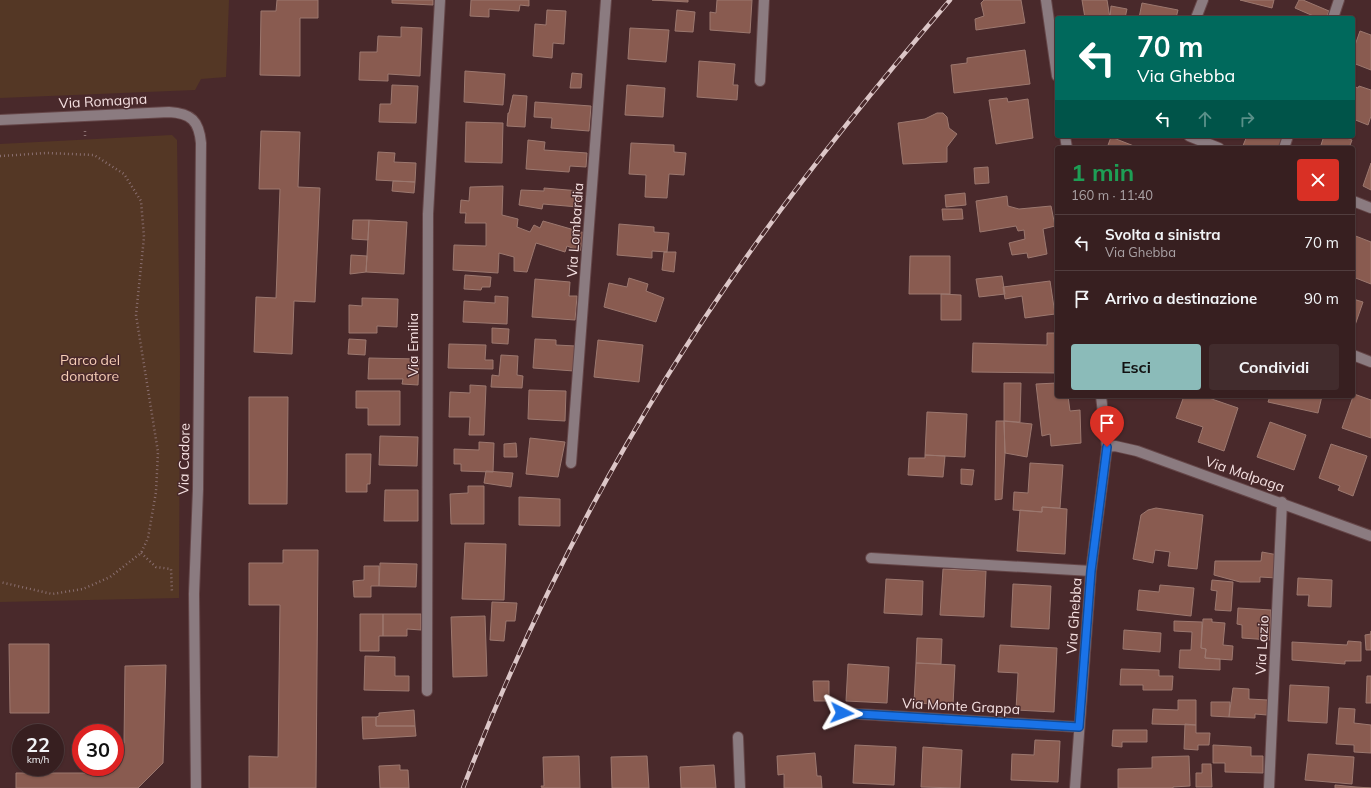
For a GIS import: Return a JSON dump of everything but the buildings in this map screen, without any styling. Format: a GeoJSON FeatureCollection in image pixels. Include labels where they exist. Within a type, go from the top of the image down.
{"type":"FeatureCollection","features":[{"type":"Feature","properties":{"kind":"street","name":"Via Emilia"},"geometry":{"type":"LineString","coordinates":[[427,691],[428,214],[440,0]]}},
{"type":"Feature","properties":{"kind":"street","name":"Via Lombardia"},"geometry":{"type":"LineString","coordinates":[[571,463],[606,0]]}},
{"type":"Feature","properties":{"kind":"street"},"geometry":{"type":"LineString","coordinates":[[760,81],[764,0]]}},
{"type":"Feature","properties":{"kind":"street"},"geometry":{"type":"LineString","coordinates":[[1046,0],[1055,62]]}},
{"type":"Feature","properties":{"kind":"street"},"geometry":{"type":"LineString","coordinates":[[1197,16],[1203,0]]}},
{"type":"Feature","properties":{"kind":"street"},"geometry":{"type":"LineString","coordinates":[[1334,16],[1339,0]]}},
{"type":"Feature","properties":{"kind":"street","name":"Via Romagna"},"geometry":{"type":"LineString","coordinates":[[0,120],[169,112],[187,115],[197,125],[200,131]]}},
{"type":"Feature","properties":{"kind":"street","name":"Via Cadore"},"geometry":{"type":"LineString","coordinates":[[196,788],[194,594],[198,449],[200,131]]}},
{"type":"Feature","properties":{"kind":"street"},"geometry":{"type":"LineString","coordinates":[[1194,138],[1214,146]]}},
{"type":"Feature","properties":{"kind":"street"},"geometry":{"type":"LineString","coordinates":[[1355,202],[1371,208]]}},
{"type":"Feature","properties":{"kind":"street"},"geometry":{"type":"LineString","coordinates":[[1355,356],[1371,362]]}},
{"type":"Feature","properties":{"kind":"street","name":"Via Ghebba"},"geometry":{"type":"LineString","coordinates":[[1075,788],[1091,571],[1107,447],[1101,398]]}},
{"type":"Feature","properties":{"kind":"street","name":"Via Malpaga"},"geometry":{"type":"LineString","coordinates":[[1107,447],[1115,446],[1137,451],[1282,502],[1371,536]]}},
{"type":"Feature","properties":{"kind":"street","name":"Via Lazio"},"geometry":{"type":"LineString","coordinates":[[1269,788],[1282,502]]}},
{"type":"Feature","properties":{"kind":"street"},"geometry":{"type":"LineString","coordinates":[[870,558],[1091,571]]}},
{"type":"Feature","properties":{"kind":"street","name":"Via Monte Grappa"},"geometry":{"type":"LineString","coordinates":[[842,713],[1079,727]]}},
{"type":"Feature","properties":{"kind":"street"},"geometry":{"type":"LineString","coordinates":[[738,737],[740,788]]}},
{"type":"Feature","properties":{"kind":"path"},"geometry":{"type":"LineString","coordinates":[[0,156],[46,153],[94,155],[124,174],[141,201],[144,237],[136,315],[158,452],[156,492],[148,538],[141,553],[110,577],[84,590],[52,594],[0,582]]}},
{"type":"Feature","properties":{"kind":"path"},"geometry":{"type":"LineString","coordinates":[[141,553],[156,567],[171,569],[172,593]]}},
{"type":"Feature","properties":{"kind":"green space"},"geometry":{"type":"Polygon","coordinates":[[[0,0],[229,0],[226,77],[201,79],[195,90],[0,98],[0,0]]]}},
{"type":"Feature","properties":{"kind":"green space","name":"Parco del donatore"},"geometry":{"type":"Polygon","coordinates":[[[172,135],[177,140],[180,362],[179,598],[0,602],[0,144],[172,135]]]}},
{"type":"Feature","properties":{"kind":"railway"},"geometry":{"type":"LineString","coordinates":[[463,788],[492,716],[556,576],[629,440],[669,373],[711,308],[755,245],[802,182],[899,60],[950,0]]}},
{"type":"Feature","properties":{"kind":"route"},"geometry":{"type":"LineString","coordinates":[[842,713],[1079,727],[1091,571],[1107,447]]}}]}
